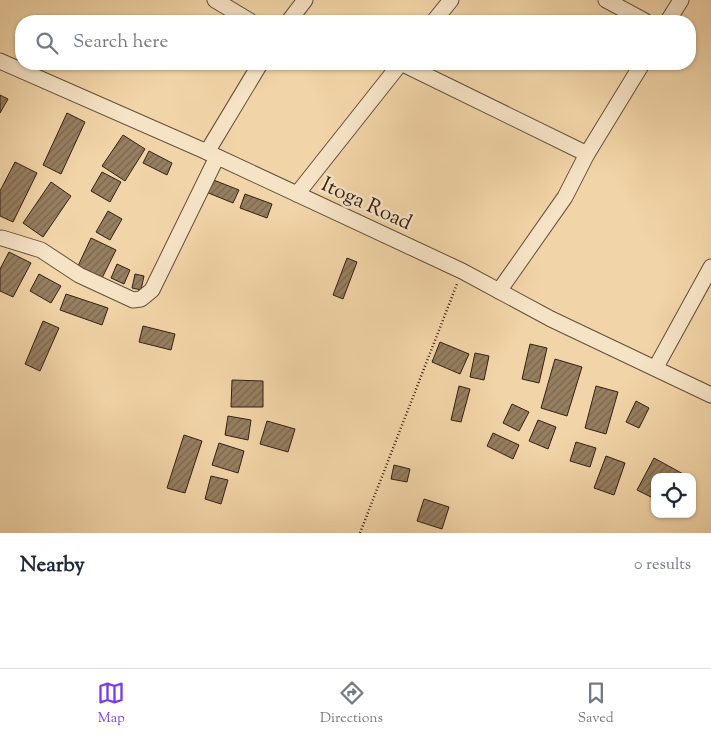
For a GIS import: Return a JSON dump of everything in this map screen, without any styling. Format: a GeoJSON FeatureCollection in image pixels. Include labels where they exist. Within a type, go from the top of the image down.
{"type":"FeatureCollection","features":[{"type":"Feature","properties":{"kind":"street"},"geometry":{"type":"LineString","coordinates":[[215,0],[240,15]]}},
{"type":"Feature","properties":{"kind":"street"},"geometry":{"type":"LineString","coordinates":[[294,15],[305,0]]}},
{"type":"Feature","properties":{"kind":"street"},"geometry":{"type":"LineString","coordinates":[[439,15],[451,0]]}},
{"type":"Feature","properties":{"kind":"street"},"geometry":{"type":"LineString","coordinates":[[606,0],[634,15]]}},
{"type":"Feature","properties":{"kind":"street"},"geometry":{"type":"LineString","coordinates":[[672,15],[681,0]]}},
{"type":"Feature","properties":{"kind":"street","name":"Itoga Road"},"geometry":{"type":"LineString","coordinates":[[0,61],[15,67]]}},
{"type":"Feature","properties":{"kind":"street","name":"Itoga Road"},"geometry":{"type":"LineString","coordinates":[[23,70],[462,271],[551,319],[656,367],[711,395]]}},
{"type":"Feature","properties":{"kind":"street"},"geometry":{"type":"LineString","coordinates":[[2,238],[41,250],[80,275],[133,300],[142,300],[152,290],[212,155],[257,70]]}},
{"type":"Feature","properties":{"kind":"street"},"geometry":{"type":"LineString","coordinates":[[297,194],[397,70]]}},
{"type":"Feature","properties":{"kind":"street"},"geometry":{"type":"LineString","coordinates":[[414,70],[587,154]]}},
{"type":"Feature","properties":{"kind":"street"},"geometry":{"type":"LineString","coordinates":[[499,291],[565,197],[587,154],[638,70]]}},
{"type":"Feature","properties":{"kind":"street"},"geometry":{"type":"LineString","coordinates":[[656,367],[711,267]]}},
{"type":"Feature","properties":{"kind":"path"},"geometry":{"type":"LineString","coordinates":[[360,533],[462,271]]}},
{"type":"Feature","properties":{"kind":"building"},"geometry":{"type":"Polygon","coordinates":[[[0,95],[8,99],[0,113],[0,95]]]}},
{"type":"Feature","properties":{"kind":"building"},"geometry":{"type":"Polygon","coordinates":[[[67,113],[85,122],[61,174],[43,165],[67,113]]]}},
{"type":"Feature","properties":{"kind":"building"},"geometry":{"type":"Polygon","coordinates":[[[123,135],[145,149],[125,181],[102,166],[123,135]]]}},
{"type":"Feature","properties":{"kind":"building"},"geometry":{"type":"Polygon","coordinates":[[[149,151],[172,163],[167,175],[143,163],[149,151]]]}},
{"type":"Feature","properties":{"kind":"building"},"geometry":{"type":"Polygon","coordinates":[[[15,162],[37,173],[13,222],[0,216],[0,191],[15,162]]]}},
{"type":"Feature","properties":{"kind":"building"},"geometry":{"type":"Polygon","coordinates":[[[102,172],[121,182],[110,202],[91,191],[102,172]]]}},
{"type":"Feature","properties":{"kind":"building"},"geometry":{"type":"Polygon","coordinates":[[[211,179],[239,190],[233,203],[206,192],[211,179]]]}},
{"type":"Feature","properties":{"kind":"building"},"geometry":{"type":"Polygon","coordinates":[[[51,182],[71,196],[43,237],[23,223],[51,182]]]}},
{"type":"Feature","properties":{"kind":"building"},"geometry":{"type":"Polygon","coordinates":[[[245,194],[272,204],[267,218],[240,208],[245,194]]]}},
{"type":"Feature","properties":{"kind":"building"},"geometry":{"type":"Polygon","coordinates":[[[108,211],[122,219],[110,240],[96,232],[108,211]]]}},
{"type":"Feature","properties":{"kind":"building"},"geometry":{"type":"Polygon","coordinates":[[[91,238],[116,250],[102,278],[78,266],[91,238]]]}},
{"type":"Feature","properties":{"kind":"building"},"geometry":{"type":"Polygon","coordinates":[[[9,252],[31,263],[13,297],[0,291],[0,269],[9,252]]]}},
{"type":"Feature","properties":{"kind":"building"},"geometry":{"type":"Polygon","coordinates":[[[347,258],[357,262],[343,299],[333,295],[347,258]]]}},
{"type":"Feature","properties":{"kind":"building"},"geometry":{"type":"Polygon","coordinates":[[[117,264],[130,270],[124,284],[111,278],[117,264]]]}},
{"type":"Feature","properties":{"kind":"building"},"geometry":{"type":"Polygon","coordinates":[[[39,274],[61,286],[51,303],[30,291],[39,274]]]}},
{"type":"Feature","properties":{"kind":"building"},"geometry":{"type":"Polygon","coordinates":[[[135,274],[144,276],[141,290],[132,288],[135,274]]]}},
{"type":"Feature","properties":{"kind":"building"},"geometry":{"type":"Polygon","coordinates":[[[66,294],[108,308],[102,325],[60,310],[66,294]]]}},
{"type":"Feature","properties":{"kind":"building"},"geometry":{"type":"Polygon","coordinates":[[[43,321],[59,328],[40,371],[25,364],[43,321]]]}},
{"type":"Feature","properties":{"kind":"building"},"geometry":{"type":"Polygon","coordinates":[[[143,326],[175,334],[171,350],[139,342],[143,326]]]}},
{"type":"Feature","properties":{"kind":"building"},"geometry":{"type":"Polygon","coordinates":[[[440,342],[469,354],[460,374],[432,362],[440,342]]]}},
{"type":"Feature","properties":{"kind":"building"},"geometry":{"type":"Polygon","coordinates":[[[530,344],[547,348],[539,383],[522,379],[530,344]]]}},
{"type":"Feature","properties":{"kind":"building"},"geometry":{"type":"Polygon","coordinates":[[[475,353],[489,356],[484,380],[470,377],[475,353]]]}},
{"type":"Feature","properties":{"kind":"building"},"geometry":{"type":"Polygon","coordinates":[[[555,359],[582,367],[567,416],[541,408],[555,359]]]}},
{"type":"Feature","properties":{"kind":"building"},"geometry":{"type":"Polygon","coordinates":[[[232,380],[263,381],[263,407],[231,407],[232,380]]]}},
{"type":"Feature","properties":{"kind":"building"},"geometry":{"type":"Polygon","coordinates":[[[459,386],[470,389],[461,422],[451,420],[459,386]]]}},
{"type":"Feature","properties":{"kind":"building"},"geometry":{"type":"Polygon","coordinates":[[[596,386],[618,392],[606,434],[585,428],[596,386]]]}},
{"type":"Feature","properties":{"kind":"building"},"geometry":{"type":"Polygon","coordinates":[[[636,401],[649,408],[639,428],[626,422],[636,401]]]}},
{"type":"Feature","properties":{"kind":"building"},"geometry":{"type":"Polygon","coordinates":[[[512,404],[529,412],[519,431],[503,423],[512,404]]]}},
{"type":"Feature","properties":{"kind":"building"},"geometry":{"type":"Polygon","coordinates":[[[228,416],[251,420],[248,440],[225,435],[228,416]]]}},
{"type":"Feature","properties":{"kind":"building"},"geometry":{"type":"Polygon","coordinates":[[[538,420],[556,427],[548,449],[529,441],[538,420]]]}},
{"type":"Feature","properties":{"kind":"building"},"geometry":{"type":"Polygon","coordinates":[[[267,421],[295,429],[288,452],[260,444],[267,421]]]}},
{"type":"Feature","properties":{"kind":"building"},"geometry":{"type":"Polygon","coordinates":[[[493,433],[519,445],[513,459],[487,446],[493,433]]]}},
{"type":"Feature","properties":{"kind":"building"},"geometry":{"type":"Polygon","coordinates":[[[184,435],[202,441],[185,493],[167,488],[184,435]]]}},
{"type":"Feature","properties":{"kind":"building"},"geometry":{"type":"Polygon","coordinates":[[[576,442],[596,448],[590,467],[570,461],[576,442]]]}},
{"type":"Feature","properties":{"kind":"building"},"geometry":{"type":"Polygon","coordinates":[[[219,443],[244,451],[238,473],[212,465],[219,443]]]}},
{"type":"Feature","properties":{"kind":"building"},"geometry":{"type":"Polygon","coordinates":[[[606,456],[625,463],[614,495],[594,488],[606,456]]]}},
{"type":"Feature","properties":{"kind":"building"},"geometry":{"type":"Polygon","coordinates":[[[654,458],[681,473],[651,473],[651,497],[637,490],[654,458]]]}},
{"type":"Feature","properties":{"kind":"building"},"geometry":{"type":"Polygon","coordinates":[[[394,465],[410,469],[407,482],[391,479],[394,465]]]}},
{"type":"Feature","properties":{"kind":"building"},"geometry":{"type":"Polygon","coordinates":[[[211,476],[228,480],[221,504],[205,499],[211,476]]]}},
{"type":"Feature","properties":{"kind":"building"},"geometry":{"type":"Polygon","coordinates":[[[424,499],[449,507],[442,529],[417,521],[424,499]]]}}]}
